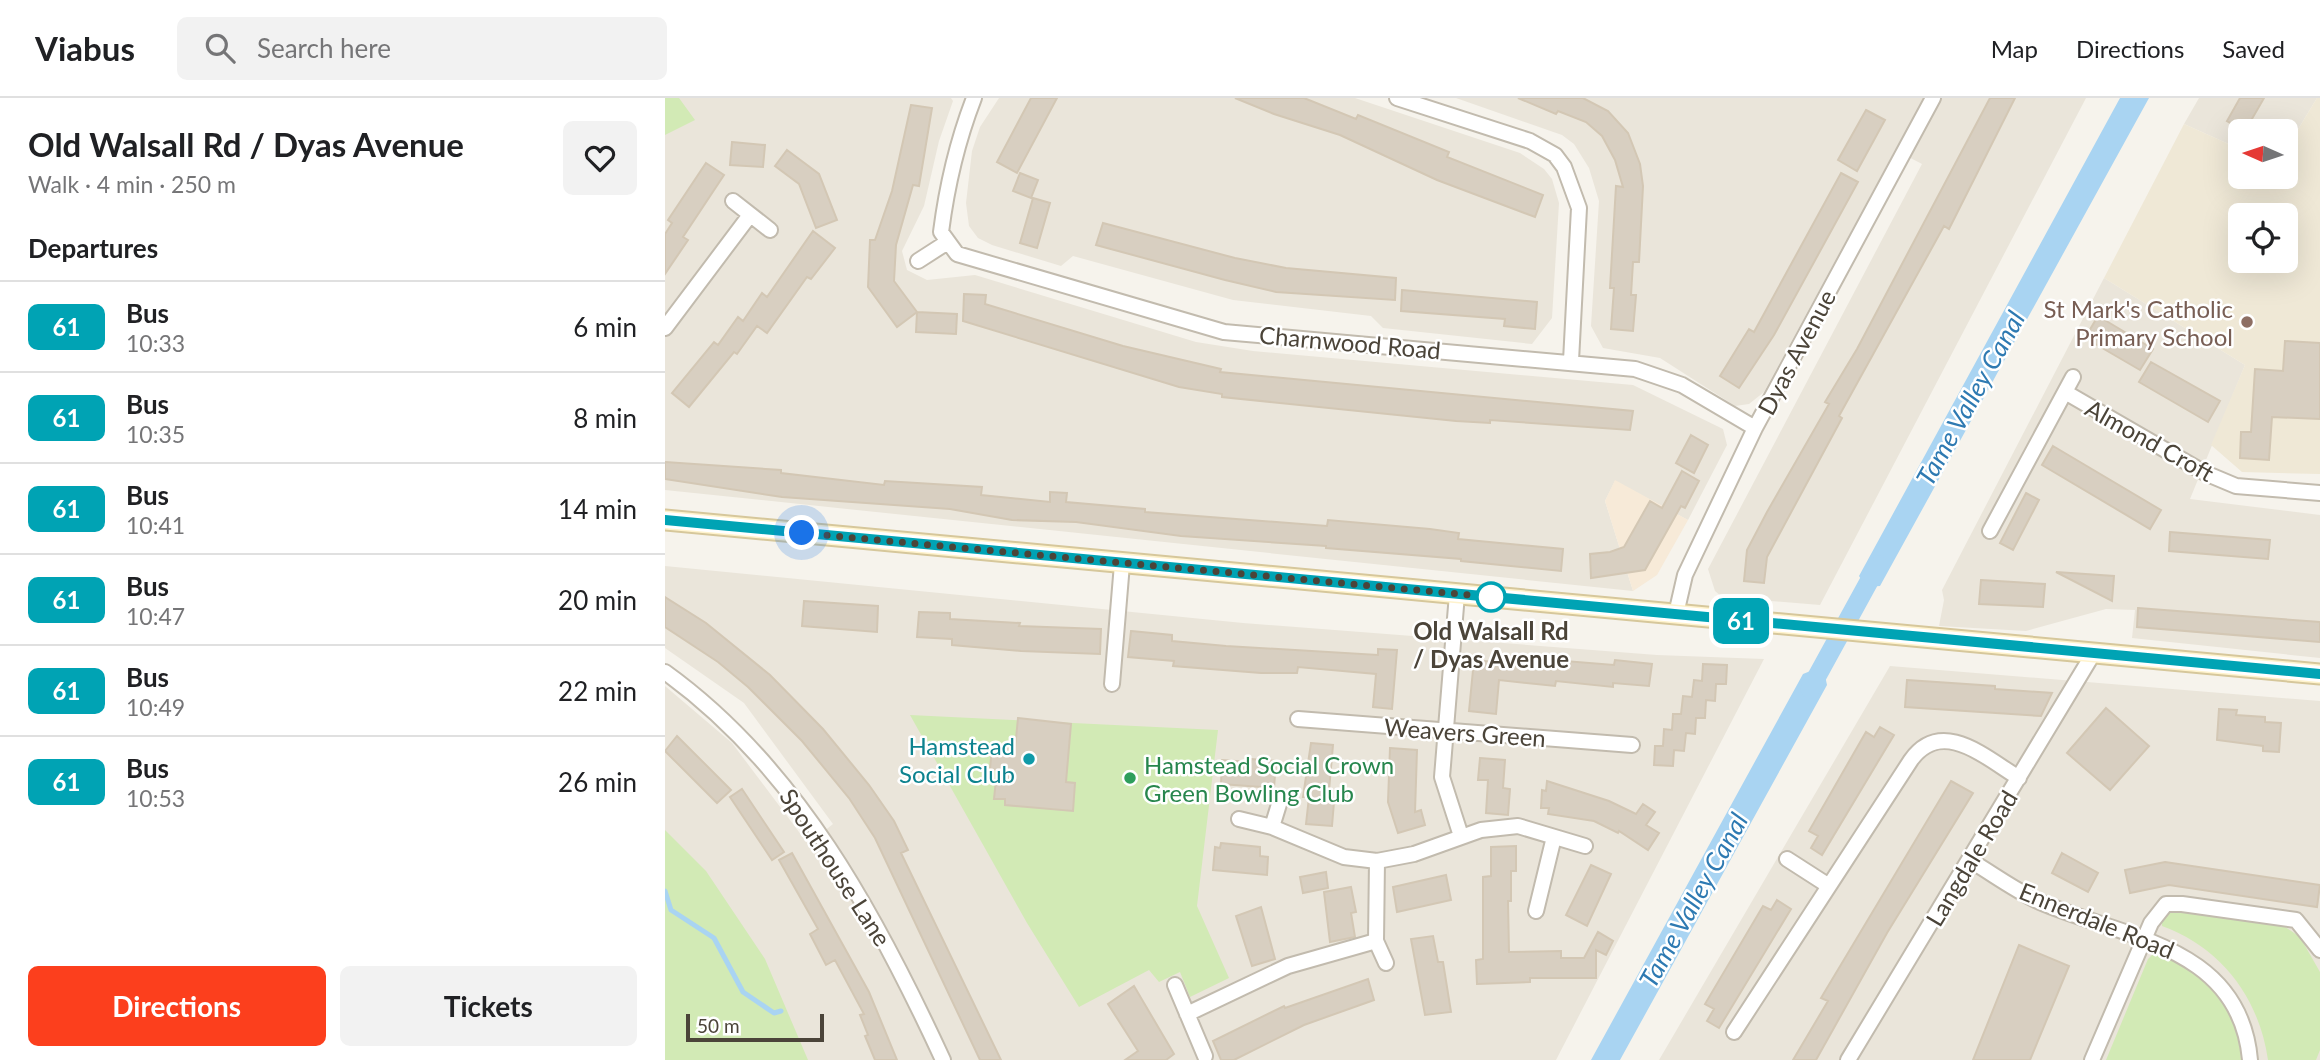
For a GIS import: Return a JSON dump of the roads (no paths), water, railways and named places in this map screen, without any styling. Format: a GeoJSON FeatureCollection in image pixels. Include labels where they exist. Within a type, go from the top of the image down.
{"type":"FeatureCollection","features":[{"type":"Feature","properties":{"kind":"main road"},"geometry":{"type":"LineString","coordinates":[[665,520],[2320,674]]}},
{"type":"Feature","properties":{"kind":"street"},"geometry":{"type":"LineString","coordinates":[[918,261],[946,243],[941,232],[945,195],[960,134],[974,98]]}},
{"type":"Feature","properties":{"kind":"street"},"geometry":{"type":"LineString","coordinates":[[1397,98],[1530,141],[1555,155],[1565,167],[1580,208],[1571,360]]}},
{"type":"Feature","properties":{"kind":"street","name":"Dyas Avenue"},"geometry":{"type":"LineString","coordinates":[[1676,614],[1685,575],[1755,428],[1933,98]]}},
{"type":"Feature","properties":{"kind":"street"},"geometry":{"type":"LineString","coordinates":[[733,201],[770,230]]}},
{"type":"Feature","properties":{"kind":"street"},"geometry":{"type":"LineString","coordinates":[[665,328],[750,215]]}},
{"type":"Feature","properties":{"kind":"street","name":"Charnwood Road"},"geometry":{"type":"LineString","coordinates":[[946,243],[957,254],[1224,332],[1571,360],[1635,369],[1682,385],[1755,428]]}},
{"type":"Feature","properties":{"kind":"street","name":"Almond Croft"},"geometry":{"type":"LineString","coordinates":[[1990,531],[2073,377]]}},
{"type":"Feature","properties":{"kind":"street","name":"Almond Croft"},"geometry":{"type":"LineString","coordinates":[[2065,392],[2215,478],[2236,486],[2320,493]]}},
{"type":"Feature","properties":{"kind":"street"},"geometry":{"type":"LineString","coordinates":[[1112,684],[1122,564]]}},
{"type":"Feature","properties":{"kind":"street"},"geometry":{"type":"LineString","coordinates":[[1457,594],[1442,778],[1461,836]]}},
{"type":"Feature","properties":{"kind":"street","name":"Langdale Road"},"geometry":{"type":"LineString","coordinates":[[1848,1060],[2093,654]]}},
{"type":"Feature","properties":{"kind":"street","name":"Spouthouse Lane"},"geometry":{"type":"LineString","coordinates":[[665,672],[742,736],[771,768],[831,850],[900,967],[943,1060]]}},
{"type":"Feature","properties":{"kind":"street","name":"Weavers Green"},"geometry":{"type":"LineString","coordinates":[[1298,719],[1632,745]]}},
{"type":"Feature","properties":{"kind":"street"},"geometry":{"type":"LineString","coordinates":[[1734,1032],[1911,760],[1924,745],[1943,739],[1955,741],[2019,778]]}},
{"type":"Feature","properties":{"kind":"street"},"geometry":{"type":"LineString","coordinates":[[1272,827],[1280,801]]}},
{"type":"Feature","properties":{"kind":"street"},"geometry":{"type":"LineString","coordinates":[[1239,819],[1272,827],[1344,858],[1377,861],[1414,854],[1481,830],[1518,826],[1585,846]]}},
{"type":"Feature","properties":{"kind":"street"},"geometry":{"type":"LineString","coordinates":[[1536,911],[1554,837]]}},
{"type":"Feature","properties":{"kind":"street"},"geometry":{"type":"LineString","coordinates":[[1787,859],[1829,886]]}},
{"type":"Feature","properties":{"kind":"street","name":"Ennerdale Road"},"geometry":{"type":"LineString","coordinates":[[1971,860],[2038,901],[2185,956],[2230,999],[2248,1037],[2250,1060]]}},
{"type":"Feature","properties":{"kind":"street"},"geometry":{"type":"LineString","coordinates":[[1377,861],[1376,941],[1386,963]]}},
{"type":"Feature","properties":{"kind":"street"},"geometry":{"type":"LineString","coordinates":[[2092,1060],[2151,923],[2166,904],[2297,920],[2320,950]]}},
{"type":"Feature","properties":{"kind":"street"},"geometry":{"type":"LineString","coordinates":[[1187,1014],[1288,967],[1376,941]]}},
{"type":"Feature","properties":{"kind":"street"},"geometry":{"type":"LineString","coordinates":[[1175,985],[1205,1056]]}},
{"type":"Feature","properties":{"kind":"street"},"geometry":{"type":"LineString","coordinates":[[1743,1018],[1757,1027]]}},
{"type":"Feature","properties":{"kind":"water","name":"Tame Valley Canal"},"geometry":{"type":"Polygon","coordinates":[[[2120,98],[2149,98],[1880,586],[1866,587],[1859,576],[2120,98]]]}},
{"type":"Feature","properties":{"kind":"water","name":"Tame Valley Canal"},"geometry":{"type":"Polygon","coordinates":[[[1823,666],[1827,685],[1620,1060],[1591,1060],[1803,674],[1823,666]]]}},
{"type":"Feature","properties":{"kind":"waterway"},"geometry":{"type":"LineString","coordinates":[[1810,689],[1878,565]]}},
{"type":"Feature","properties":{"kind":"waterway"},"geometry":{"type":"LineString","coordinates":[[665,891],[671,910],[714,938],[743,992],[774,1013],[781,1011]]}},
{"type":"Feature","properties":{"kind":"place","name":"St Mark's Catholic Primary School"},"geometry":{"type":"Point","coordinates":[2247,322]}},
{"type":"Feature","properties":{"kind":"place","name":"Old Walsall Rd / Dyas Avenue"},"geometry":{"type":"Point","coordinates":[1491,597]}},
{"type":"Feature","properties":{"kind":"place","name":"Hamstead Social Club"},"geometry":{"type":"Point","coordinates":[1029,759]}},
{"type":"Feature","properties":{"kind":"place","name":"Hamstead Social Crown Green Bowling Club"},"geometry":{"type":"Point","coordinates":[1130,778]}}]}
